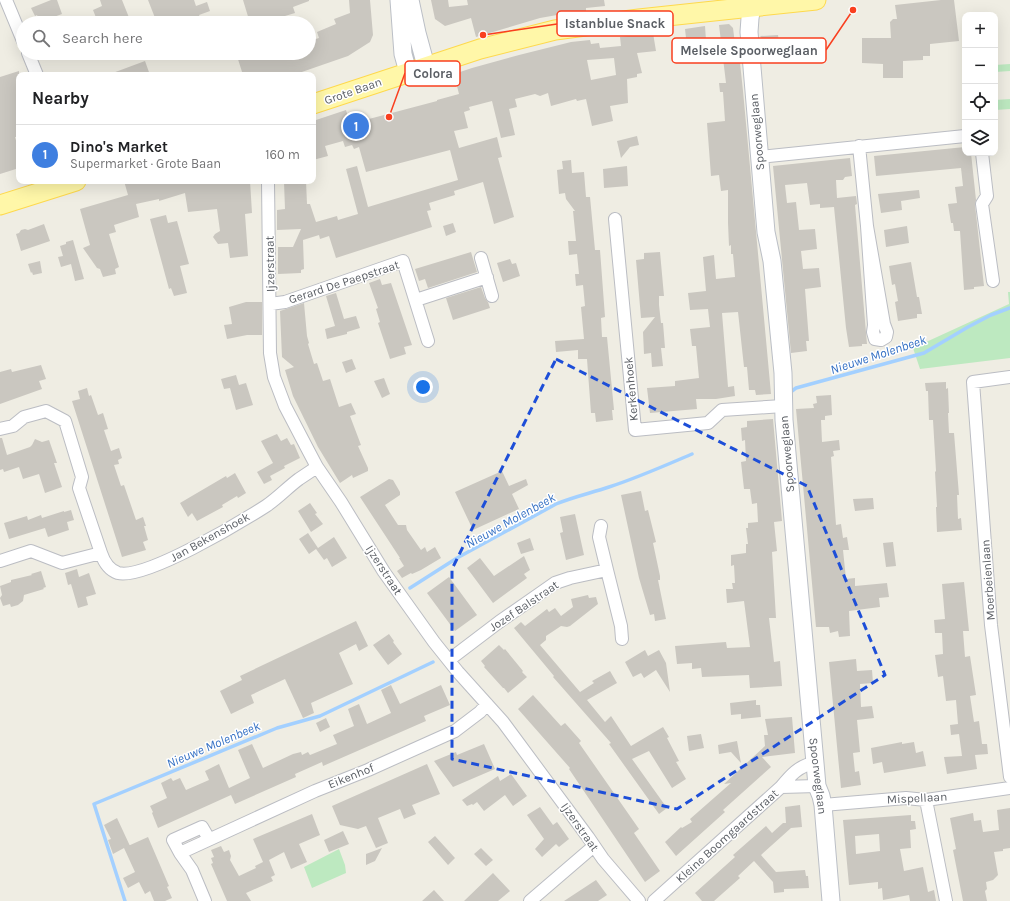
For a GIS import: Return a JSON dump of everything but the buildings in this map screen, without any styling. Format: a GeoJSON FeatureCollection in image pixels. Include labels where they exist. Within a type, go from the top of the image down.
{"type":"FeatureCollection","features":[{"type":"Feature","properties":{"kind":"main road","name":"Grote Baan"},"geometry":{"type":"LineString","coordinates":[[316,103],[480,49],[555,30],[753,4],[816,0]]}},
{"type":"Feature","properties":{"kind":"main road"},"geometry":{"type":"LineString","coordinates":[[0,205],[66,184]]}},
{"type":"Feature","properties":{"kind":"street"},"geometry":{"type":"LineString","coordinates":[[6,0],[16,24]]}},
{"type":"Feature","properties":{"kind":"street"},"geometry":{"type":"LineString","coordinates":[[399,0],[403,54],[408,72]]}},
{"type":"Feature","properties":{"kind":"street"},"geometry":{"type":"LineString","coordinates":[[410,0],[416,33],[426,66]]}},
{"type":"Feature","properties":{"kind":"street","name":"Spoorweglaan"},"geometry":{"type":"LineString","coordinates":[[753,4],[749,32],[759,157],[766,232],[772,261],[782,373],[783,406],[817,786],[823,805],[831,901]]}},
{"type":"Feature","properties":{"kind":"street"},"geometry":{"type":"LineString","coordinates":[[31,60],[35,72]]}},
{"type":"Feature","properties":{"kind":"street"},"geometry":{"type":"LineString","coordinates":[[759,157],[962,136]]}},
{"type":"Feature","properties":{"kind":"street"},"geometry":{"type":"LineString","coordinates":[[859,146],[867,226],[874,325],[873,332],[875,339],[881,340],[886,337],[887,332],[884,324],[867,226]]}},
{"type":"Feature","properties":{"kind":"street"},"geometry":{"type":"LineString","coordinates":[[982,156],[986,196],[982,204],[993,281]]}},
{"type":"Feature","properties":{"kind":"street","name":"Ijzerstraat"},"geometry":{"type":"LineString","coordinates":[[268,184],[270,353],[274,377],[285,406],[317,467],[341,502],[384,572],[434,642],[503,722],[588,837],[602,859],[639,901]]}},
{"type":"Feature","properties":{"kind":"street","name":"Kerkenhoek"},"geometry":{"type":"LineString","coordinates":[[615,219],[635,430],[708,423],[722,410],[783,406]]}},
{"type":"Feature","properties":{"kind":"street"},"geometry":{"type":"LineString","coordinates":[[481,258],[492,296]]}},
{"type":"Feature","properties":{"kind":"street","name":"Gerard De Paepstraat"},"geometry":{"type":"LineString","coordinates":[[270,304],[285,302],[403,261],[428,341]]}},
{"type":"Feature","properties":{"kind":"street"},"geometry":{"type":"LineString","coordinates":[[416,300],[487,277]]}},
{"type":"Feature","properties":{"kind":"street","name":"Moerbeienlaan"},"geometry":{"type":"LineString","coordinates":[[1010,377],[973,382],[991,625],[1010,777]]}},
{"type":"Feature","properties":{"kind":"street","name":"Jan Bekenshoek"},"geometry":{"type":"LineString","coordinates":[[0,429],[13,426],[24,417],[46,411],[65,421],[82,477],[79,488],[104,562],[110,569],[116,572],[132,574],[176,557],[236,524],[267,505],[300,478],[317,467]]}},
{"type":"Feature","properties":{"kind":"street"},"geometry":{"type":"LineString","coordinates":[[601,526],[599,537],[606,570],[622,626],[622,639]]}},
{"type":"Feature","properties":{"kind":"street"},"geometry":{"type":"LineString","coordinates":[[0,561],[31,551],[62,563],[101,553]]}},
{"type":"Feature","properties":{"kind":"street","name":"Jozef Balstraat"},"geometry":{"type":"LineString","coordinates":[[449,660],[499,622],[555,583],[606,570]]}},
{"type":"Feature","properties":{"kind":"street","name":"Eikenhof"},"geometry":{"type":"LineString","coordinates":[[205,901],[192,870],[180,853],[455,731],[480,712],[487,704]]}},
{"type":"Feature","properties":{"kind":"street","name":"Kleine Boomgaardstraat"},"geometry":{"type":"LineString","coordinates":[[654,901],[781,787],[789,777],[807,764],[815,763]]}},
{"type":"Feature","properties":{"kind":"street","name":"Kleine Boomgaardstraat"},"geometry":{"type":"LineString","coordinates":[[781,787],[817,786]]}},
{"type":"Feature","properties":{"kind":"street","name":"Mispellaan"},"geometry":{"type":"LineString","coordinates":[[823,805],[906,798],[926,800],[1010,788]]}},
{"type":"Feature","properties":{"kind":"street"},"geometry":{"type":"LineString","coordinates":[[926,800],[946,901]]}},
{"type":"Feature","properties":{"kind":"street"},"geometry":{"type":"LineString","coordinates":[[530,901],[594,846]]}},
{"type":"Feature","properties":{"kind":"highlighted area"},"geometry":{"type":"Polygon","coordinates":[[[556,359],[807,486],[885,675],[677,809],[452,759],[452,569],[556,359]]]}},
{"type":"Feature","properties":{"kind":"green space"},"geometry":{"type":"Polygon","coordinates":[[[1010,64],[1010,71],[998,72],[998,65],[1010,64]]]}},
{"type":"Feature","properties":{"kind":"green space"},"geometry":{"type":"Polygon","coordinates":[[[1010,99],[1010,109],[998,110],[998,100],[1010,99]]]}},
{"type":"Feature","properties":{"kind":"green space"},"geometry":{"type":"Polygon","coordinates":[[[1008,292],[1010,292],[1010,358],[920,369],[913,348],[1009,304],[1008,292]]]}},
{"type":"Feature","properties":{"kind":"green space"},"geometry":{"type":"Polygon","coordinates":[[[339,849],[345,865],[346,873],[312,888],[304,867],[339,849]]]}},
{"type":"Feature","properties":{"kind":"waterway","name":"Nieuwe Molenbeek"},"geometry":{"type":"LineString","coordinates":[[792,391],[796,388],[924,353],[968,327],[991,315],[1010,308]]}},
{"type":"Feature","properties":{"kind":"waterway","name":"Nieuwe Molenbeek"},"geometry":{"type":"LineString","coordinates":[[410,588],[457,558],[556,504],[630,480],[692,454]]}},
{"type":"Feature","properties":{"kind":"waterway","name":"Nieuwe Molenbeek"},"geometry":{"type":"LineString","coordinates":[[125,901],[94,804],[277,728],[320,716],[433,662]]}},
{"type":"Feature","properties":{"kind":"place","name":"Melsele Spoorweglaan"},"geometry":{"type":"Point","coordinates":[853,10]}},
{"type":"Feature","properties":{"kind":"place","name":"Istanblue Snack"},"geometry":{"type":"Point","coordinates":[483,35]}},
{"type":"Feature","properties":{"kind":"place","name":"Colora"},"geometry":{"type":"Point","coordinates":[389,117]}},
{"type":"Feature","properties":{"kind":"place","name":"Dino's Market"},"geometry":{"type":"Point","coordinates":[356,126]}}]}
